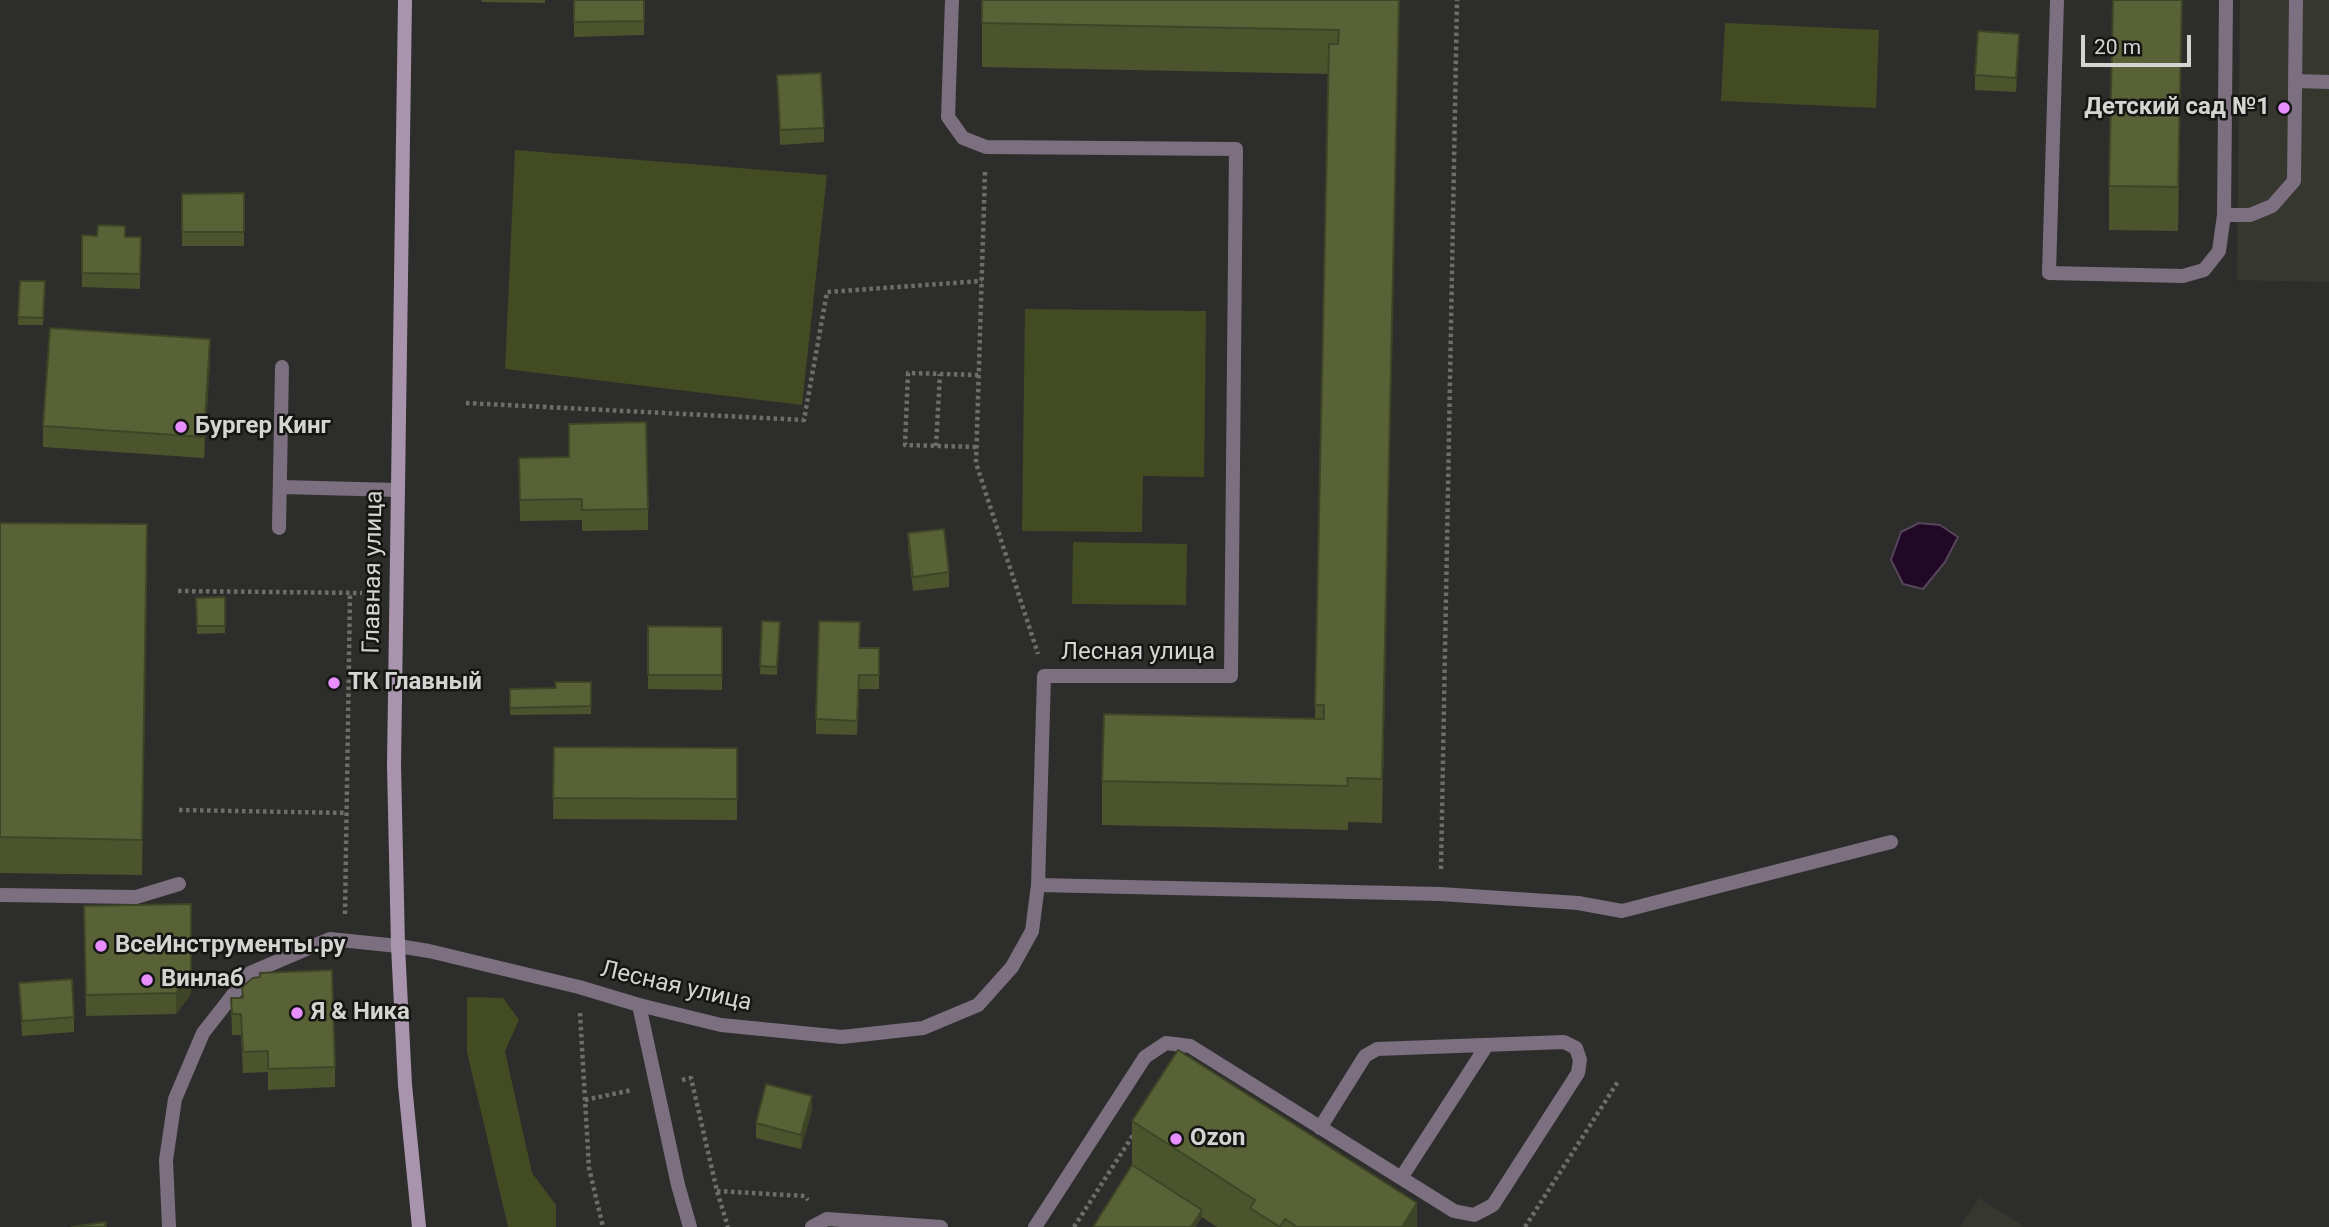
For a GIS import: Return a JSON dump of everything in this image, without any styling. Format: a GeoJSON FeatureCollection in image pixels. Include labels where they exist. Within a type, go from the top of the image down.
{"type":"FeatureCollection","features":[{"type":"Feature","properties":{"kind":"main road","name":"Главная улица"},"geometry":{"type":"LineString","coordinates":[[405,0],[394,765],[398,946],[405,1085],[419,1227]]}},
{"type":"Feature","properties":{"kind":"street"},"geometry":{"type":"LineString","coordinates":[[951,0],[948,117],[963,138],[986,147]]}},
{"type":"Feature","properties":{"kind":"street"},"geometry":{"type":"LineString","coordinates":[[2057,0],[2049,273],[2183,276],[2204,270],[2219,251],[2224,215],[2226,0]]}},
{"type":"Feature","properties":{"kind":"street"},"geometry":{"type":"LineString","coordinates":[[2224,215],[2250,215],[2272,206],[2294,181],[2296,0]]}},
{"type":"Feature","properties":{"kind":"street"},"geometry":{"type":"LineString","coordinates":[[2295,81],[2329,82]]}},
{"type":"Feature","properties":{"kind":"street","name":"Лесная улица"},"geometry":{"type":"LineString","coordinates":[[169,1227],[166,1160],[175,1099],[203,1033],[250,973],[330,939],[429,951],[721,1025],[842,1037],[923,1028],[978,1004],[1012,967],[1032,930],[1038,885],[1044,676],[1231,676],[1236,149],[986,147]]}},
{"type":"Feature","properties":{"kind":"street"},"geometry":{"type":"LineString","coordinates":[[279,528],[282,367]]}},
{"type":"Feature","properties":{"kind":"street"},"geometry":{"type":"LineString","coordinates":[[280,487],[398,490]]}},
{"type":"Feature","properties":{"kind":"street"},"geometry":{"type":"LineString","coordinates":[[1038,885],[1440,894],[1578,903],[1622,911],[1891,842]]}},
{"type":"Feature","properties":{"kind":"street"},"geometry":{"type":"LineString","coordinates":[[0,895],[136,897],[179,884]]}},
{"type":"Feature","properties":{"kind":"street"},"geometry":{"type":"LineString","coordinates":[[639,1005],[678,1185],[691,1227]]}},
{"type":"Feature","properties":{"kind":"street"},"geometry":{"type":"LineString","coordinates":[[1035,1227],[1144,1057],[1166,1043],[1190,1046],[1320,1128],[1454,1211],[1474,1215],[1493,1205],[1578,1073],[1580,1060],[1576,1048],[1564,1042],[1377,1049],[1365,1056],[1320,1128]]}},
{"type":"Feature","properties":{"kind":"street"},"geometry":{"type":"LineString","coordinates":[[1401,1178],[1487,1045]]}},
{"type":"Feature","properties":{"kind":"street"},"geometry":{"type":"LineString","coordinates":[[812,1227],[827,1219],[941,1227]]}},
{"type":"Feature","properties":{"kind":"path"},"geometry":{"type":"LineString","coordinates":[[1440,894],[1457,0]]}},
{"type":"Feature","properties":{"kind":"path"},"geometry":{"type":"LineString","coordinates":[[986,147],[976,463],[1031,627],[1044,676]]}},
{"type":"Feature","properties":{"kind":"path"},"geometry":{"type":"LineString","coordinates":[[466,403],[804,420],[827,292],[982,281]]}},
{"type":"Feature","properties":{"kind":"path"},"geometry":{"type":"LineString","coordinates":[[976,447],[905,445],[908,373],[979,375]]}},
{"type":"Feature","properties":{"kind":"path"},"geometry":{"type":"LineString","coordinates":[[936,446],[940,374]]}},
{"type":"Feature","properties":{"kind":"path"},"geometry":{"type":"LineString","coordinates":[[178,591],[362,593]]}},
{"type":"Feature","properties":{"kind":"path"},"geometry":{"type":"LineString","coordinates":[[345,941],[350,593]]}},
{"type":"Feature","properties":{"kind":"path"},"geometry":{"type":"LineString","coordinates":[[179,810],[347,813]]}},
{"type":"Feature","properties":{"kind":"path"},"geometry":{"type":"LineString","coordinates":[[579,987],[589,1168],[603,1227]]}},
{"type":"Feature","properties":{"kind":"path"},"geometry":{"type":"LineString","coordinates":[[1525,1227],[1619,1080]]}},
{"type":"Feature","properties":{"kind":"path"},"geometry":{"type":"LineString","coordinates":[[1074,1227],[1142,1121]]}},
{"type":"Feature","properties":{"kind":"path"},"geometry":{"type":"LineString","coordinates":[[717,1191],[804,1196],[827,1219]]}},
{"type":"Feature","properties":{"kind":"shaded area","name":"Детский сад №1"},"geometry":{"type":"Polygon","coordinates":[[[2240,0],[2329,0],[2329,282],[2237,280],[2240,0]]]}},
{"type":"Feature","properties":{"kind":"shaded area"},"geometry":{"type":"Polygon","coordinates":[[[1919,523],[1940,525],[1958,537],[1945,562],[1923,589],[1903,584],[1891,560],[1901,532],[1919,523]]]}},
{"type":"Feature","properties":{"kind":"shaded area"},"geometry":{"type":"Polygon","coordinates":[[[1979,1198],[2025,1227],[1960,1227],[1979,1198]]]}},
{"type":"Feature","properties":{"kind":"green space"},"geometry":{"type":"Polygon","coordinates":[[[1725,23],[1879,30],[1876,108],[1721,101],[1725,23]]]}},
{"type":"Feature","properties":{"kind":"green space"},"geometry":{"type":"Polygon","coordinates":[[[515,150],[827,175],[802,405],[505,369],[515,150]]]}},
{"type":"Feature","properties":{"kind":"green space"},"geometry":{"type":"Polygon","coordinates":[[[1025,309],[1206,311],[1204,477],[1143,476],[1142,532],[1022,531],[1025,309]]]}},
{"type":"Feature","properties":{"kind":"green space"},"geometry":{"type":"Polygon","coordinates":[[[1073,542],[1187,544],[1186,605],[1072,604],[1073,542]]]}},
{"type":"Feature","properties":{"kind":"green space"},"geometry":{"type":"Polygon","coordinates":[[[467,997],[503,998],[519,1020],[505,1051],[532,1173],[556,1205],[556,1227],[508,1227],[467,1052],[467,997]]]}},
{"type":"Feature","properties":{"kind":"building"},"geometry":{"type":"Polygon","coordinates":[[[574,0],[644,0],[644,21],[574,22],[574,0]]]}},
{"type":"Feature","properties":{"kind":"building"},"geometry":{"type":"Polygon","coordinates":[[[982,0],[1399,0],[1382,779],[1347,778],[1348,786],[1102,781],[1104,714],[1324,719],[1324,705],[1315,705],[1329,44],[1338,44],[1339,30],[982,23],[982,0]]]}},
{"type":"Feature","properties":{"kind":"building"},"geometry":{"type":"Polygon","coordinates":[[[2113,0],[2182,0],[2178,187],[2109,186],[2113,0]]]}},
{"type":"Feature","properties":{"kind":"building"},"geometry":{"type":"Polygon","coordinates":[[[1978,31],[2019,34],[2016,78],[1975,75],[1978,31]]]}},
{"type":"Feature","properties":{"kind":"building"},"geometry":{"type":"Polygon","coordinates":[[[821,73],[824,128],[780,130],[777,75],[821,73]]]}},
{"type":"Feature","properties":{"kind":"building"},"geometry":{"type":"Polygon","coordinates":[[[244,193],[244,232],[182,232],[182,194],[244,193]]]}},
{"type":"Feature","properties":{"kind":"building"},"geometry":{"type":"Polygon","coordinates":[[[98,225],[125,226],[125,237],[141,237],[140,274],[82,273],[82,235],[97,236],[98,225]]]}},
{"type":"Feature","properties":{"kind":"building"},"geometry":{"type":"Polygon","coordinates":[[[20,281],[45,281],[43,318],[18,317],[20,281]]]}},
{"type":"Feature","properties":{"kind":"building"},"geometry":{"type":"Polygon","coordinates":[[[50,328],[210,339],[204,437],[43,426],[50,328]]]}},
{"type":"Feature","properties":{"kind":"building"},"geometry":{"type":"Polygon","coordinates":[[[646,422],[648,509],[582,510],[582,499],[520,500],[519,458],[569,457],[569,424],[646,422]]]}},
{"type":"Feature","properties":{"kind":"building"},"geometry":{"type":"Polygon","coordinates":[[[0,523],[147,524],[142,840],[0,837],[0,523]]]}},
{"type":"Feature","properties":{"kind":"building"},"geometry":{"type":"Polygon","coordinates":[[[944,529],[949,572],[913,577],[908,533],[944,529]]]}},
{"type":"Feature","properties":{"kind":"building"},"geometry":{"type":"Polygon","coordinates":[[[225,597],[225,626],[197,626],[196,598],[225,597]]]}},
{"type":"Feature","properties":{"kind":"building"},"geometry":{"type":"Polygon","coordinates":[[[762,621],[780,622],[777,667],[760,666],[762,621]]]}},
{"type":"Feature","properties":{"kind":"building"},"geometry":{"type":"Polygon","coordinates":[[[819,621],[860,622],[859,648],[879,648],[879,675],[859,675],[857,721],[816,719],[819,621]]]}},
{"type":"Feature","properties":{"kind":"building"},"geometry":{"type":"Polygon","coordinates":[[[648,626],[722,627],[722,675],[648,675],[648,626]]]}},
{"type":"Feature","properties":{"kind":"building"},"geometry":{"type":"Polygon","coordinates":[[[555,682],[591,682],[591,706],[510,708],[510,689],[556,688],[555,682]]]}},
{"type":"Feature","properties":{"kind":"building"},"geometry":{"type":"Polygon","coordinates":[[[554,747],[737,748],[737,799],[553,798],[554,747]]]}},
{"type":"Feature","properties":{"kind":"building"},"geometry":{"type":"Polygon","coordinates":[[[191,904],[191,973],[176,993],[86,995],[84,906],[191,904]]]}},
{"type":"Feature","properties":{"kind":"building"},"geometry":{"type":"Polygon","coordinates":[[[332,970],[335,1067],[268,1069],[268,1051],[243,1052],[241,1014],[232,1014],[231,998],[243,998],[242,987],[253,978],[260,977],[260,973],[332,970]]]}},
{"type":"Feature","properties":{"kind":"building"},"geometry":{"type":"Polygon","coordinates":[[[72,979],[74,1017],[22,1021],[19,983],[72,979]]]}},
{"type":"Feature","properties":{"kind":"building"},"geometry":{"type":"Polygon","coordinates":[[[1178,1050],[1417,1203],[1402,1227],[1297,1227],[1285,1219],[1280,1227],[1250,1208],[1255,1200],[1132,1121],[1178,1050]]]}},
{"type":"Feature","properties":{"kind":"building"},"geometry":{"type":"Polygon","coordinates":[[[766,1084],[812,1096],[801,1135],[756,1123],[766,1084]]]}},
{"type":"Feature","properties":{"kind":"building"},"geometry":{"type":"Polygon","coordinates":[[[1132,1165],[1202,1210],[1191,1227],[1093,1227],[1132,1165]]]}},
{"type":"Feature","properties":{"kind":"building"},"geometry":{"type":"Polygon","coordinates":[[[105,1222],[106,1227],[72,1227],[105,1222]]]}},
{"type":"Feature","properties":{"kind":"place","name":"Детский сад №1"},"geometry":{"type":"Point","coordinates":[2284,108]}},
{"type":"Feature","properties":{"kind":"place","name":"Бургер Кинг"},"geometry":{"type":"Point","coordinates":[181,427]}},
{"type":"Feature","properties":{"kind":"place","name":"ТК Главный"},"geometry":{"type":"Point","coordinates":[334,683]}},
{"type":"Feature","properties":{"kind":"place","name":"ВсеИнструменты.ру"},"geometry":{"type":"Point","coordinates":[101,946]}},
{"type":"Feature","properties":{"kind":"place","name":"Винлаб"},"geometry":{"type":"Point","coordinates":[147,980]}},
{"type":"Feature","properties":{"kind":"place","name":"Я & Ника"},"geometry":{"type":"Point","coordinates":[297,1013]}},
{"type":"Feature","properties":{"kind":"place","name":"Ozon"},"geometry":{"type":"Point","coordinates":[1176,1139]}}]}
